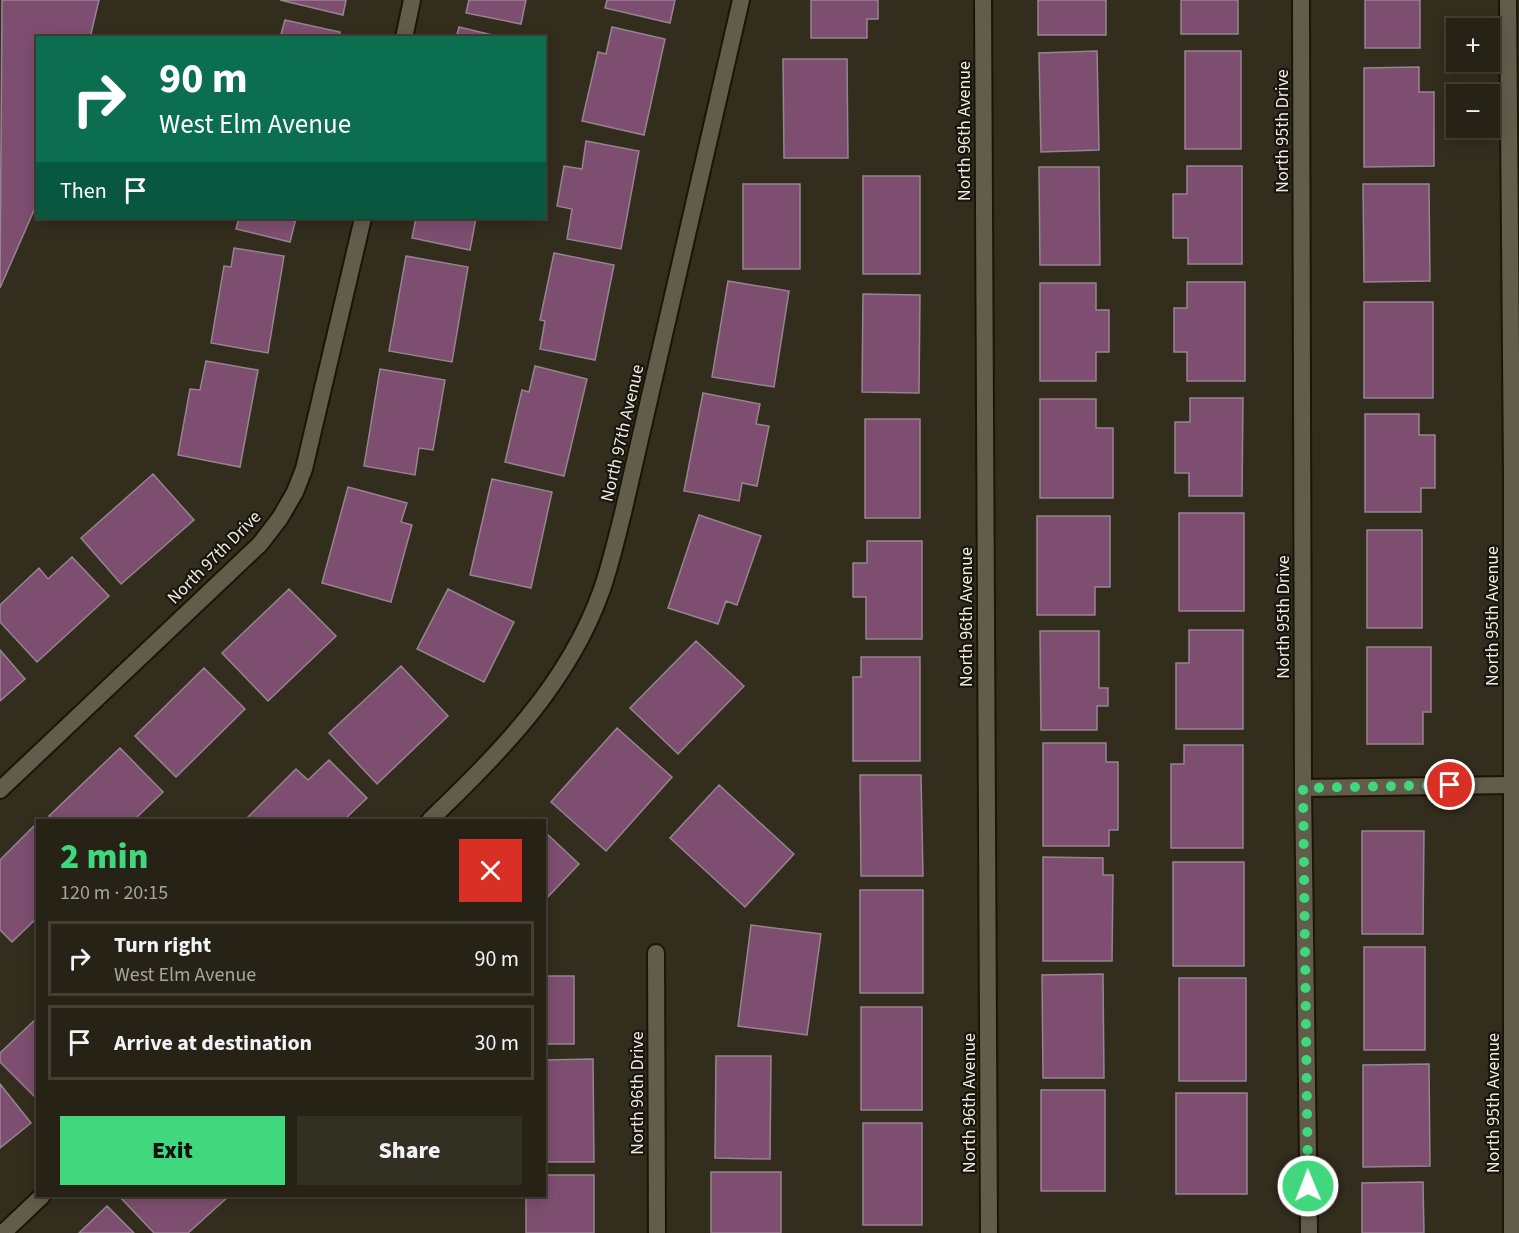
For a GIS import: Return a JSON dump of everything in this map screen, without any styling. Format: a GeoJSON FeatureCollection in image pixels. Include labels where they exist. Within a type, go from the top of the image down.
{"type":"FeatureCollection","features":[{"type":"Feature","properties":{"kind":"street"},"geometry":{"type":"LineString","coordinates":[[404,36],[412,0]]}},
{"type":"Feature","properties":{"kind":"street","name":"North 97th Avenue"},"geometry":{"type":"LineString","coordinates":[[431,819],[494,759],[529,719],[557,679],[600,594],[623,513],[741,0]]}},
{"type":"Feature","properties":{"kind":"street","name":"North 96th Avenue"},"geometry":{"type":"LineString","coordinates":[[983,0],[989,1233]]}},
{"type":"Feature","properties":{"kind":"street","name":"North 95th Drive"},"geometry":{"type":"LineString","coordinates":[[1301,0],[1303,788],[1309,1233]]}},
{"type":"Feature","properties":{"kind":"street","name":"North 95th Avenue"},"geometry":{"type":"LineString","coordinates":[[1508,0],[1516,473],[1512,785],[1512,1233]]}},
{"type":"Feature","properties":{"kind":"street","name":"North 97th Drive"},"geometry":{"type":"LineString","coordinates":[[0,790],[260,544],[280,518],[295,492],[312,439],[363,219]]}},
{"type":"Feature","properties":{"kind":"street"},"geometry":{"type":"LineString","coordinates":[[1303,788],[1512,785]]}},
{"type":"Feature","properties":{"kind":"street","name":"North 96th Drive"},"geometry":{"type":"LineString","coordinates":[[656,953],[657,1233]]}},
{"type":"Feature","properties":{"kind":"street"},"geometry":{"type":"LineString","coordinates":[[3,1233],[41,1197]]}},
{"type":"Feature","properties":{"kind":"building"},"geometry":{"type":"Polygon","coordinates":[[[2,0],[99,0],[90,36],[36,36],[36,206],[0,288],[2,0]]]}},
{"type":"Feature","properties":{"kind":"building"},"geometry":{"type":"Polygon","coordinates":[[[280,0],[346,0],[343,15],[280,0]]]}},
{"type":"Feature","properties":{"kind":"building"},"geometry":{"type":"Polygon","coordinates":[[[469,0],[526,0],[521,24],[466,13],[469,0]]]}},
{"type":"Feature","properties":{"kind":"building"},"geometry":{"type":"Polygon","coordinates":[[[607,0],[675,0],[670,23],[605,8],[607,0]]]}},
{"type":"Feature","properties":{"kind":"building"},"geometry":{"type":"Polygon","coordinates":[[[811,0],[878,0],[878,19],[867,19],[867,38],[811,38],[811,0]]]}},
{"type":"Feature","properties":{"kind":"building"},"geometry":{"type":"Polygon","coordinates":[[[1038,0],[1106,0],[1106,35],[1038,35],[1038,0]]]}},
{"type":"Feature","properties":{"kind":"building"},"geometry":{"type":"Polygon","coordinates":[[[1181,0],[1238,0],[1238,34],[1181,34],[1181,0]]]}},
{"type":"Feature","properties":{"kind":"building"},"geometry":{"type":"Polygon","coordinates":[[[1365,0],[1420,0],[1420,48],[1365,48],[1365,0]]]}},
{"type":"Feature","properties":{"kind":"building"},"geometry":{"type":"Polygon","coordinates":[[[285,20],[340,32],[339,36],[281,36],[285,20]]]}},
{"type":"Feature","properties":{"kind":"building"},"geometry":{"type":"Polygon","coordinates":[[[459,27],[497,36],[457,36],[459,27]]]}},
{"type":"Feature","properties":{"kind":"building"},"geometry":{"type":"Polygon","coordinates":[[[612,27],[665,39],[644,135],[582,121],[598,52],[606,54],[612,27]]]}},
{"type":"Feature","properties":{"kind":"building"},"geometry":{"type":"Polygon","coordinates":[[[1097,51],[1099,150],[1041,152],[1039,53],[1097,51]]]}},
{"type":"Feature","properties":{"kind":"building"},"geometry":{"type":"Polygon","coordinates":[[[1185,51],[1241,51],[1241,149],[1185,149],[1185,51]]]}},
{"type":"Feature","properties":{"kind":"building"},"geometry":{"type":"Polygon","coordinates":[[[783,59],[847,59],[848,158],[784,158],[783,59]]]}},
{"type":"Feature","properties":{"kind":"building"},"geometry":{"type":"Polygon","coordinates":[[[1419,67],[1419,92],[1434,92],[1434,166],[1364,167],[1364,68],[1419,67]]]}},
{"type":"Feature","properties":{"kind":"building"},"geometry":{"type":"Polygon","coordinates":[[[586,141],[639,151],[621,249],[567,239],[572,209],[557,206],[564,166],[582,169],[586,141]]]}},
{"type":"Feature","properties":{"kind":"building"},"geometry":{"type":"Polygon","coordinates":[[[1187,166],[1242,166],[1242,264],[1188,264],[1188,238],[1173,238],[1173,194],[1187,194],[1187,166]]]}},
{"type":"Feature","properties":{"kind":"building"},"geometry":{"type":"Polygon","coordinates":[[[1039,167],[1099,167],[1100,265],[1040,265],[1039,167]]]}},
{"type":"Feature","properties":{"kind":"building"},"geometry":{"type":"Polygon","coordinates":[[[863,176],[920,176],[920,274],[863,274],[863,176]]]}},
{"type":"Feature","properties":{"kind":"building"},"geometry":{"type":"Polygon","coordinates":[[[743,184],[800,184],[800,269],[743,269],[743,184]]]}},
{"type":"Feature","properties":{"kind":"building"},"geometry":{"type":"Polygon","coordinates":[[[1363,184],[1429,184],[1430,281],[1364,282],[1363,184]]]}},
{"type":"Feature","properties":{"kind":"building"},"geometry":{"type":"Polygon","coordinates":[[[239,219],[296,219],[290,242],[236,229],[239,219]]]}},
{"type":"Feature","properties":{"kind":"building"},"geometry":{"type":"Polygon","coordinates":[[[416,219],[476,219],[470,250],[412,238],[416,219]]]}},
{"type":"Feature","properties":{"kind":"building"},"geometry":{"type":"Polygon","coordinates":[[[234,248],[284,256],[268,353],[211,343],[224,266],[231,267],[234,248]]]}},
{"type":"Feature","properties":{"kind":"building"},"geometry":{"type":"Polygon","coordinates":[[[554,253],[614,265],[595,360],[540,349],[545,321],[540,320],[554,253]]]}},
{"type":"Feature","properties":{"kind":"building"},"geometry":{"type":"Polygon","coordinates":[[[406,256],[468,267],[452,362],[389,351],[406,256]]]}},
{"type":"Feature","properties":{"kind":"building"},"geometry":{"type":"Polygon","coordinates":[[[728,281],[789,291],[774,387],[712,377],[728,281]]]}},
{"type":"Feature","properties":{"kind":"building"},"geometry":{"type":"Polygon","coordinates":[[[1187,282],[1245,282],[1245,381],[1187,381],[1187,352],[1174,352],[1174,308],[1187,308],[1187,282]]]}},
{"type":"Feature","properties":{"kind":"building"},"geometry":{"type":"Polygon","coordinates":[[[1040,283],[1096,283],[1096,310],[1109,310],[1109,352],[1096,352],[1096,381],[1040,381],[1040,283]]]}},
{"type":"Feature","properties":{"kind":"building"},"geometry":{"type":"Polygon","coordinates":[[[863,294],[920,295],[919,393],[862,392],[863,294]]]}},
{"type":"Feature","properties":{"kind":"building"},"geometry":{"type":"Polygon","coordinates":[[[1364,302],[1433,302],[1433,398],[1364,398],[1364,302]]]}},
{"type":"Feature","properties":{"kind":"building"},"geometry":{"type":"Polygon","coordinates":[[[206,361],[258,370],[240,467],[178,455],[190,389],[200,390],[206,361]]]}},
{"type":"Feature","properties":{"kind":"building"},"geometry":{"type":"Polygon","coordinates":[[[535,366],[587,379],[564,476],[505,462],[522,390],[529,392],[535,366]]]}},
{"type":"Feature","properties":{"kind":"building"},"geometry":{"type":"Polygon","coordinates":[[[380,369],[445,380],[433,450],[419,448],[415,475],[364,466],[380,369]]]}},
{"type":"Feature","properties":{"kind":"building"},"geometry":{"type":"Polygon","coordinates":[[[703,393],[760,404],[756,424],[769,426],[757,486],[742,483],[739,501],[684,491],[703,393]]]}},
{"type":"Feature","properties":{"kind":"building"},"geometry":{"type":"Polygon","coordinates":[[[1190,398],[1243,398],[1242,496],[1189,496],[1189,473],[1175,473],[1175,422],[1190,422],[1190,398]]]}},
{"type":"Feature","properties":{"kind":"building"},"geometry":{"type":"Polygon","coordinates":[[[1040,399],[1096,399],[1096,428],[1113,428],[1113,498],[1040,498],[1040,399]]]}},
{"type":"Feature","properties":{"kind":"building"},"geometry":{"type":"Polygon","coordinates":[[[1365,414],[1419,414],[1419,435],[1435,435],[1435,488],[1421,488],[1421,512],[1365,512],[1365,414]]]}},
{"type":"Feature","properties":{"kind":"building"},"geometry":{"type":"Polygon","coordinates":[[[865,419],[920,419],[920,518],[865,518],[865,419]]]}},
{"type":"Feature","properties":{"kind":"building"},"geometry":{"type":"Polygon","coordinates":[[[153,474],[194,520],[121,584],[81,538],[153,474]]]}},
{"type":"Feature","properties":{"kind":"building"},"geometry":{"type":"Polygon","coordinates":[[[492,479],[552,492],[531,588],[470,575],[492,479]]]}},
{"type":"Feature","properties":{"kind":"building"},"geometry":{"type":"Polygon","coordinates":[[[348,487],[407,503],[401,522],[412,525],[391,602],[322,583],[348,487]]]}},
{"type":"Feature","properties":{"kind":"building"},"geometry":{"type":"Polygon","coordinates":[[[1179,513],[1244,513],[1244,611],[1179,611],[1179,513]]]}},
{"type":"Feature","properties":{"kind":"building"},"geometry":{"type":"Polygon","coordinates":[[[699,515],[761,536],[737,605],[726,601],[718,624],[668,608],[699,515]]]}},
{"type":"Feature","properties":{"kind":"building"},"geometry":{"type":"Polygon","coordinates":[[[1037,516],[1110,516],[1110,587],[1095,587],[1095,615],[1037,615],[1037,516]]]}},
{"type":"Feature","properties":{"kind":"building"},"geometry":{"type":"Polygon","coordinates":[[[1367,530],[1422,530],[1422,628],[1367,628],[1367,530]]]}},
{"type":"Feature","properties":{"kind":"building"},"geometry":{"type":"Polygon","coordinates":[[[867,541],[922,541],[922,639],[866,639],[866,597],[853,597],[853,563],[867,563],[867,541]]]}},
{"type":"Feature","properties":{"kind":"building"},"geometry":{"type":"Polygon","coordinates":[[[72,557],[109,596],[37,662],[0,622],[0,605],[39,568],[48,579],[72,557]]]}},
{"type":"Feature","properties":{"kind":"building"},"geometry":{"type":"Polygon","coordinates":[[[289,589],[336,636],[268,701],[222,653],[289,589]]]}},
{"type":"Feature","properties":{"kind":"building"},"geometry":{"type":"Polygon","coordinates":[[[448,589],[514,622],[484,682],[417,649],[448,589]]]}},
{"type":"Feature","properties":{"kind":"building"},"geometry":{"type":"Polygon","coordinates":[[[1189,630],[1243,630],[1243,729],[1176,729],[1176,663],[1189,663],[1189,630]]]}},
{"type":"Feature","properties":{"kind":"building"},"geometry":{"type":"Polygon","coordinates":[[[1040,631],[1099,631],[1099,688],[1108,688],[1108,706],[1097,706],[1097,730],[1041,730],[1040,631]]]}},
{"type":"Feature","properties":{"kind":"building"},"geometry":{"type":"Polygon","coordinates":[[[696,641],[744,686],[678,754],[630,708],[696,641]]]}},
{"type":"Feature","properties":{"kind":"building"},"geometry":{"type":"Polygon","coordinates":[[[1367,647],[1431,647],[1431,712],[1423,712],[1423,744],[1367,744],[1367,647]]]}},
{"type":"Feature","properties":{"kind":"building"},"geometry":{"type":"Polygon","coordinates":[[[0,650],[25,679],[0,701],[0,650]]]}},
{"type":"Feature","properties":{"kind":"building"},"geometry":{"type":"Polygon","coordinates":[[[861,657],[920,657],[920,761],[853,761],[853,677],[861,677],[861,657]]]}},
{"type":"Feature","properties":{"kind":"building"},"geometry":{"type":"Polygon","coordinates":[[[401,666],[448,716],[377,784],[329,733],[401,666]]]}},
{"type":"Feature","properties":{"kind":"building"},"geometry":{"type":"Polygon","coordinates":[[[204,668],[245,709],[176,777],[135,736],[204,668]]]}},
{"type":"Feature","properties":{"kind":"building"},"geometry":{"type":"Polygon","coordinates":[[[617,728],[672,777],[606,851],[551,802],[617,728]]]}},
{"type":"Feature","properties":{"kind":"building"},"geometry":{"type":"Polygon","coordinates":[[[1043,743],[1106,743],[1106,762],[1118,762],[1118,830],[1109,830],[1109,846],[1043,846],[1043,743]]]}},
{"type":"Feature","properties":{"kind":"building"},"geometry":{"type":"Polygon","coordinates":[[[1184,745],[1243,745],[1243,848],[1171,848],[1171,764],[1184,764],[1184,745]]]}},
{"type":"Feature","properties":{"kind":"building"},"geometry":{"type":"Polygon","coordinates":[[[120,748],[163,792],[135,819],[53,819],[49,816],[120,748]]]}},
{"type":"Feature","properties":{"kind":"building"},"geometry":{"type":"Polygon","coordinates":[[[329,760],[367,798],[345,819],[250,819],[248,817],[296,769],[308,780],[329,760]]]}},
{"type":"Feature","properties":{"kind":"building"},"geometry":{"type":"Polygon","coordinates":[[[860,775],[921,775],[923,876],[861,876],[860,775]]]}},
{"type":"Feature","properties":{"kind":"building"},"geometry":{"type":"Polygon","coordinates":[[[719,785],[794,854],[745,907],[670,838],[719,785]]]}},
{"type":"Feature","properties":{"kind":"building"},"geometry":{"type":"Polygon","coordinates":[[[34,826],[36,828],[36,919],[12,942],[0,930],[0,860],[34,826]]]}},
{"type":"Feature","properties":{"kind":"building"},"geometry":{"type":"Polygon","coordinates":[[[1362,831],[1424,831],[1423,934],[1362,934],[1362,831]]]}},
{"type":"Feature","properties":{"kind":"building"},"geometry":{"type":"Polygon","coordinates":[[[546,833],[579,864],[546,899],[546,833]]]}},
{"type":"Feature","properties":{"kind":"building"},"geometry":{"type":"Polygon","coordinates":[[[1043,857],[1103,858],[1103,875],[1113,875],[1112,961],[1043,961],[1043,857]]]}},
{"type":"Feature","properties":{"kind":"building"},"geometry":{"type":"Polygon","coordinates":[[[1173,862],[1244,862],[1244,966],[1173,966],[1173,862]]]}},
{"type":"Feature","properties":{"kind":"building"},"geometry":{"type":"Polygon","coordinates":[[[860,890],[923,890],[923,993],[860,993],[860,890]]]}},
{"type":"Feature","properties":{"kind":"building"},"geometry":{"type":"Polygon","coordinates":[[[751,925],[821,934],[807,1035],[738,1026],[751,925]]]}},
{"type":"Feature","properties":{"kind":"building"},"geometry":{"type":"Polygon","coordinates":[[[1364,947],[1425,947],[1425,1050],[1364,1050],[1364,947]]]}},
{"type":"Feature","properties":{"kind":"building"},"geometry":{"type":"Polygon","coordinates":[[[1103,974],[1104,1078],[1043,1078],[1042,975],[1103,974]]]}},
{"type":"Feature","properties":{"kind":"building"},"geometry":{"type":"Polygon","coordinates":[[[546,976],[574,976],[574,1044],[546,1044],[546,976]]]}},
{"type":"Feature","properties":{"kind":"building"},"geometry":{"type":"Polygon","coordinates":[[[1179,978],[1246,978],[1246,1081],[1179,1081],[1179,978]]]}},
{"type":"Feature","properties":{"kind":"building"},"geometry":{"type":"Polygon","coordinates":[[[861,1007],[922,1007],[922,1110],[861,1110],[861,1007]]]}},
{"type":"Feature","properties":{"kind":"building"},"geometry":{"type":"Polygon","coordinates":[[[36,1019],[36,1098],[0,1062],[0,1053],[36,1019]]]}},
{"type":"Feature","properties":{"kind":"building"},"geometry":{"type":"Polygon","coordinates":[[[716,1056],[771,1056],[770,1159],[715,1158],[716,1056]]]}},
{"type":"Feature","properties":{"kind":"building"},"geometry":{"type":"Polygon","coordinates":[[[593,1059],[594,1162],[546,1162],[546,1060],[593,1059]]]}},
{"type":"Feature","properties":{"kind":"building"},"geometry":{"type":"Polygon","coordinates":[[[1429,1064],[1430,1166],[1363,1167],[1363,1065],[1429,1064]]]}},
{"type":"Feature","properties":{"kind":"building"},"geometry":{"type":"Polygon","coordinates":[[[0,1084],[31,1123],[0,1148],[0,1084]]]}},
{"type":"Feature","properties":{"kind":"building"},"geometry":{"type":"Polygon","coordinates":[[[1041,1090],[1105,1090],[1105,1191],[1041,1191],[1041,1090]]]}},
{"type":"Feature","properties":{"kind":"building"},"geometry":{"type":"Polygon","coordinates":[[[1176,1093],[1247,1093],[1247,1194],[1176,1194],[1176,1093]]]}},
{"type":"Feature","properties":{"kind":"building"},"geometry":{"type":"Polygon","coordinates":[[[863,1123],[922,1123],[922,1225],[863,1225],[863,1123]]]}},
{"type":"Feature","properties":{"kind":"building"},"geometry":{"type":"Polygon","coordinates":[[[711,1172],[781,1172],[781,1233],[711,1233],[711,1172]]]}},
{"type":"Feature","properties":{"kind":"building"},"geometry":{"type":"Polygon","coordinates":[[[546,1175],[594,1175],[594,1233],[526,1233],[526,1197],[546,1197],[546,1175]]]}},
{"type":"Feature","properties":{"kind":"building"},"geometry":{"type":"Polygon","coordinates":[[[1423,1182],[1424,1233],[1362,1233],[1362,1183],[1423,1182]]]}},
{"type":"Feature","properties":{"kind":"building"},"geometry":{"type":"Polygon","coordinates":[[[120,1197],[228,1197],[188,1233],[154,1233],[120,1197]]]}},
{"type":"Feature","properties":{"kind":"building"},"geometry":{"type":"Polygon","coordinates":[[[107,1206],[134,1233],[79,1233],[107,1206]]]}},
{"type":"Feature","properties":{"kind":"route"},"geometry":{"type":"LineString","coordinates":[[1308,1186],[1303,788],[1450,785]]}}]}
